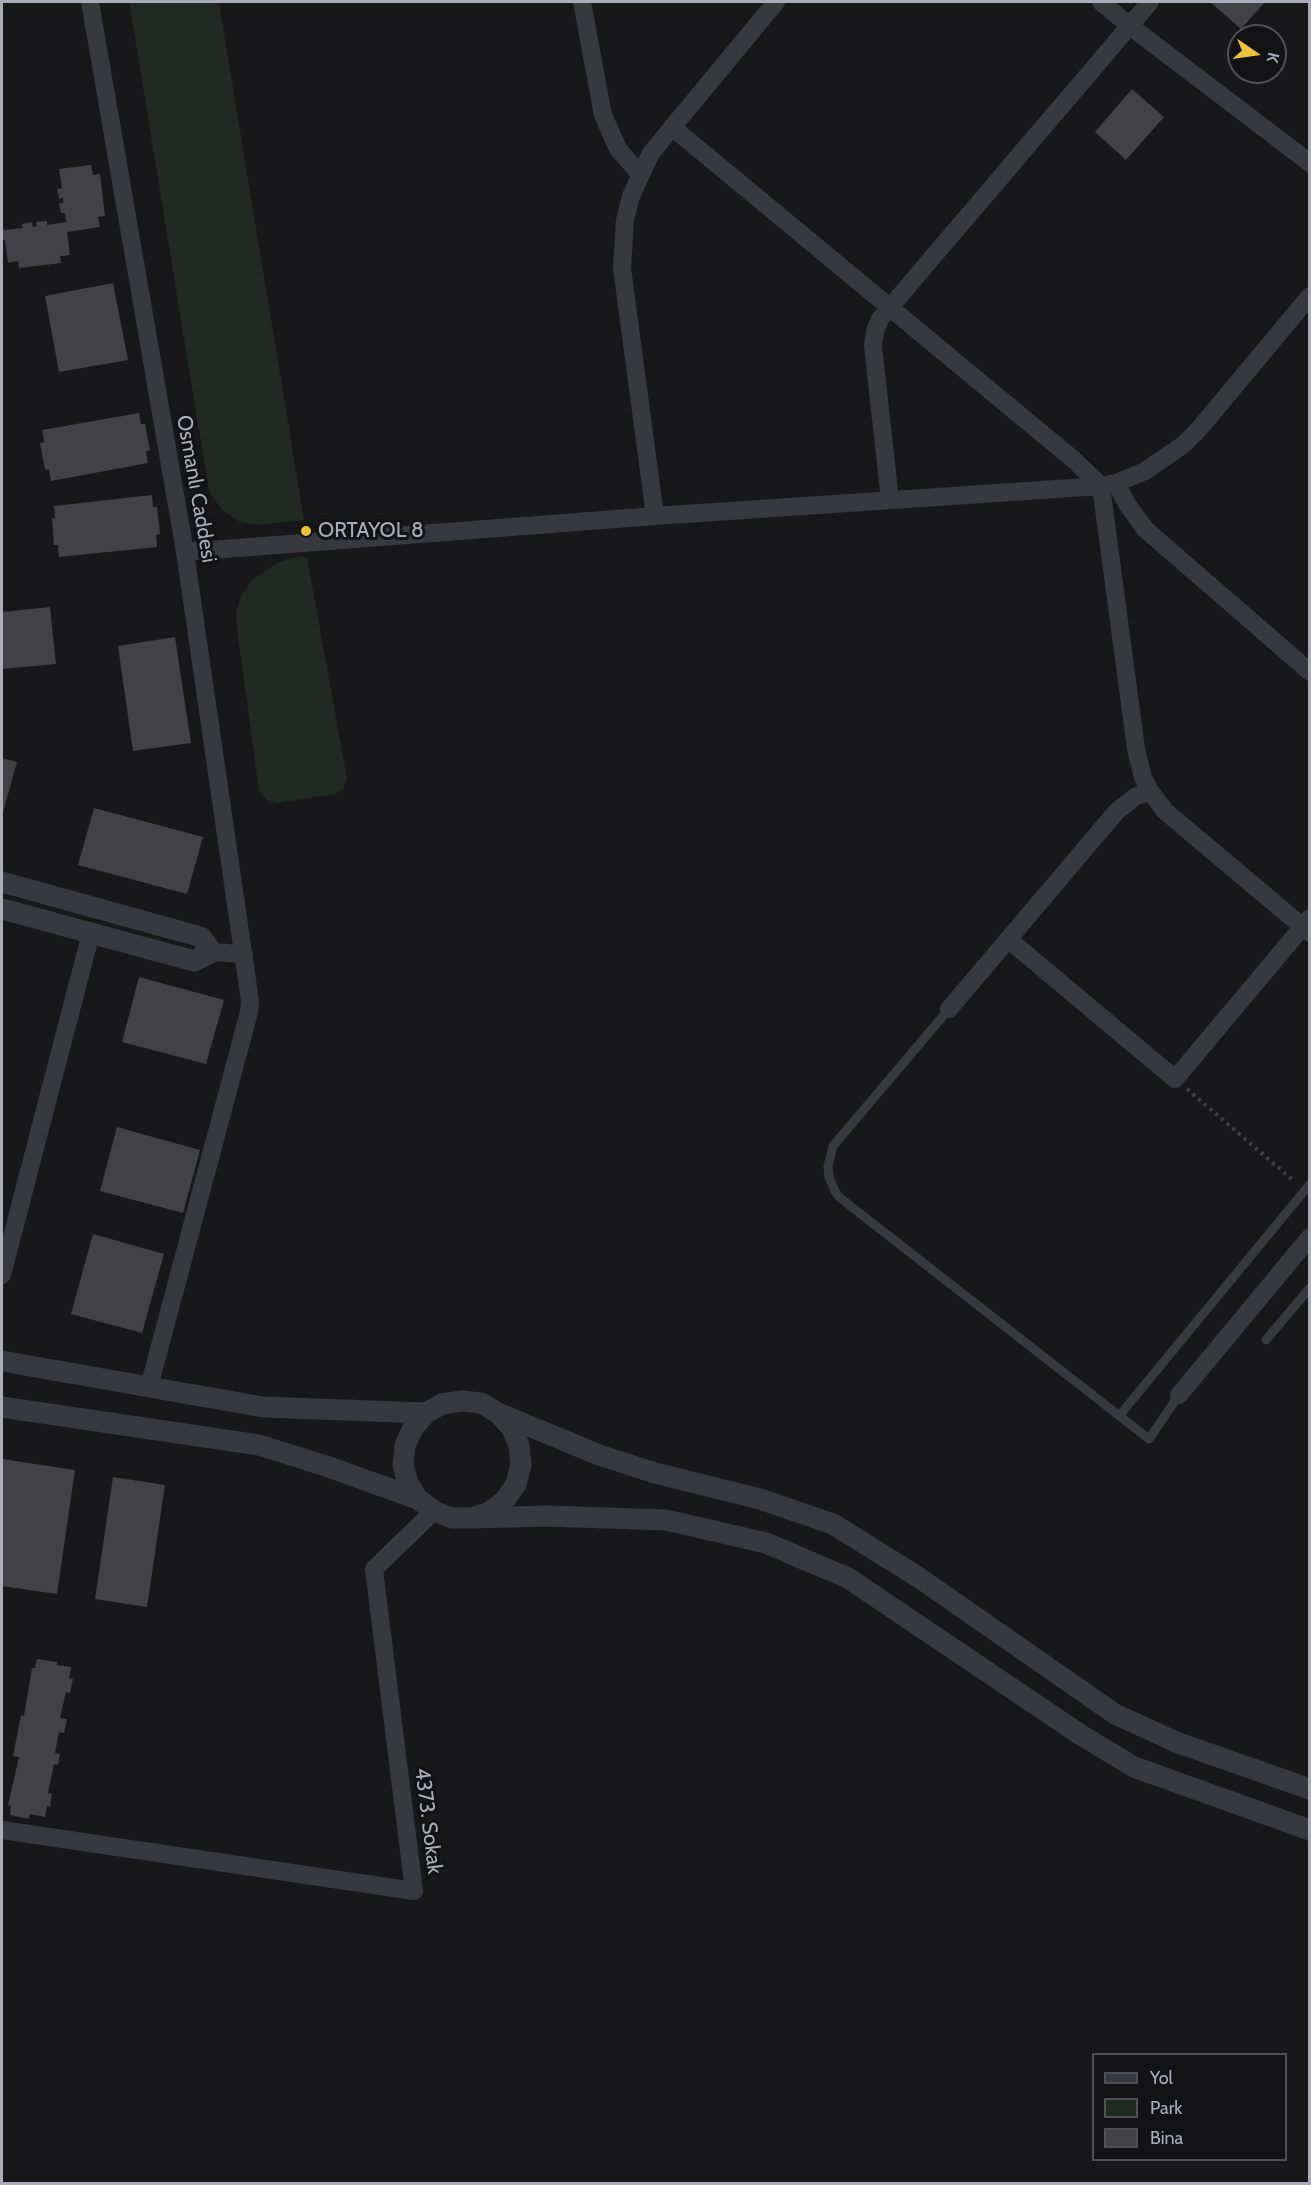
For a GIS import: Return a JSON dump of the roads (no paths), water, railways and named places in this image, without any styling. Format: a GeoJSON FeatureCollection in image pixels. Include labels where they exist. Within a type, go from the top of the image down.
{"type":"FeatureCollection","features":[{"type":"Feature","properties":{"kind":"street","name":"Osmanlı Caddesi"},"geometry":{"type":"LineString","coordinates":[[90,2],[185,552],[230,875],[249,987],[249,1012],[149,1387]]}},
{"type":"Feature","properties":{"kind":"street"},"geometry":{"type":"LineString","coordinates":[[582,2],[603,115],[618,149],[640,174]]}},
{"type":"Feature","properties":{"kind":"street"},"geometry":{"type":"LineString","coordinates":[[655,516],[622,268],[625,220],[640,174],[651,153],[776,2]]}},
{"type":"Feature","properties":{"kind":"street"},"geometry":{"type":"LineString","coordinates":[[1101,2],[1310,164]]}},
{"type":"Feature","properties":{"kind":"street"},"geometry":{"type":"LineString","coordinates":[[890,500],[873,346],[875,331],[880,319],[1150,2]]}},
{"type":"Feature","properties":{"kind":"street"},"geometry":{"type":"LineString","coordinates":[[672,127],[1074,460],[1109,484],[1145,529],[1310,672]]}},
{"type":"Feature","properties":{"kind":"street"},"geometry":{"type":"LineString","coordinates":[[185,552],[1109,484],[1152,467],[1183,445],[1310,296]]}},
{"type":"Feature","properties":{"kind":"street"},"geometry":{"type":"LineString","coordinates":[[1008,939],[1175,1079],[1307,926],[1175,820],[1150,791],[1139,764],[1136,749],[1109,484]]}},
{"type":"Feature","properties":{"kind":"street"},"geometry":{"type":"LineString","coordinates":[[949,1009],[1117,811],[1135,797],[1150,791]]}},
{"type":"Feature","properties":{"kind":"street"},"geometry":{"type":"LineString","coordinates":[[2,882],[201,937],[212,952]]}},
{"type":"Feature","properties":{"kind":"street"},"geometry":{"type":"LineString","coordinates":[[2,909],[194,961],[212,952],[244,954]]}},
{"type":"Feature","properties":{"kind":"street"},"geometry":{"type":"LineString","coordinates":[[2,1275],[91,933]]}},
{"type":"Feature","properties":{"kind":"street"},"geometry":{"type":"LineString","coordinates":[[1179,1395],[1310,1237]]}},
{"type":"Feature","properties":{"kind":"street"},"geometry":{"type":"LineString","coordinates":[[2,1361],[263,1407],[426,1413]]}},
{"type":"Feature","properties":{"kind":"street"},"geometry":{"type":"LineString","coordinates":[[426,1505],[408,1483],[403,1465],[405,1445],[413,1428],[426,1413],[442,1404],[462,1401],[481,1403],[498,1413],[599,1455],[655,1473],[760,1499],[833,1524],[918,1577],[1115,1714],[1176,1742],[1310,1789]]}},
{"type":"Feature","properties":{"kind":"street"},"geometry":{"type":"LineString","coordinates":[[2,1407],[259,1445],[326,1466],[426,1505],[452,1518],[549,1516],[666,1520],[766,1543],[848,1578],[1081,1735],[1134,1767],[1310,1830]]}},
{"type":"Feature","properties":{"kind":"street"},"geometry":{"type":"LineString","coordinates":[[471,1518],[490,1512],[505,1500],[516,1484],[519,1474],[521,1464],[519,1445],[511,1427],[498,1413]]}},
{"type":"Feature","properties":{"kind":"street","name":"4373. Sokak"},"geometry":{"type":"LineString","coordinates":[[2,1830],[414,1891],[374,1569],[426,1505]]}},
{"type":"Feature","properties":{"kind":"lane"},"geometry":{"type":"LineString","coordinates":[[949,1009],[833,1146],[828,1166],[831,1184],[839,1197],[1149,1439],[1179,1395]]}},
{"type":"Feature","properties":{"kind":"lane"},"geometry":{"type":"LineString","coordinates":[[1119,1416],[1308,1190]]}},
{"type":"Feature","properties":{"kind":"lane"},"geometry":{"type":"LineString","coordinates":[[1266,1340],[1310,1288]]}},
{"type":"Feature","properties":{"kind":"place","name":"ORTAYOL 8"},"geometry":{"type":"Point","coordinates":[306,531]}}]}
